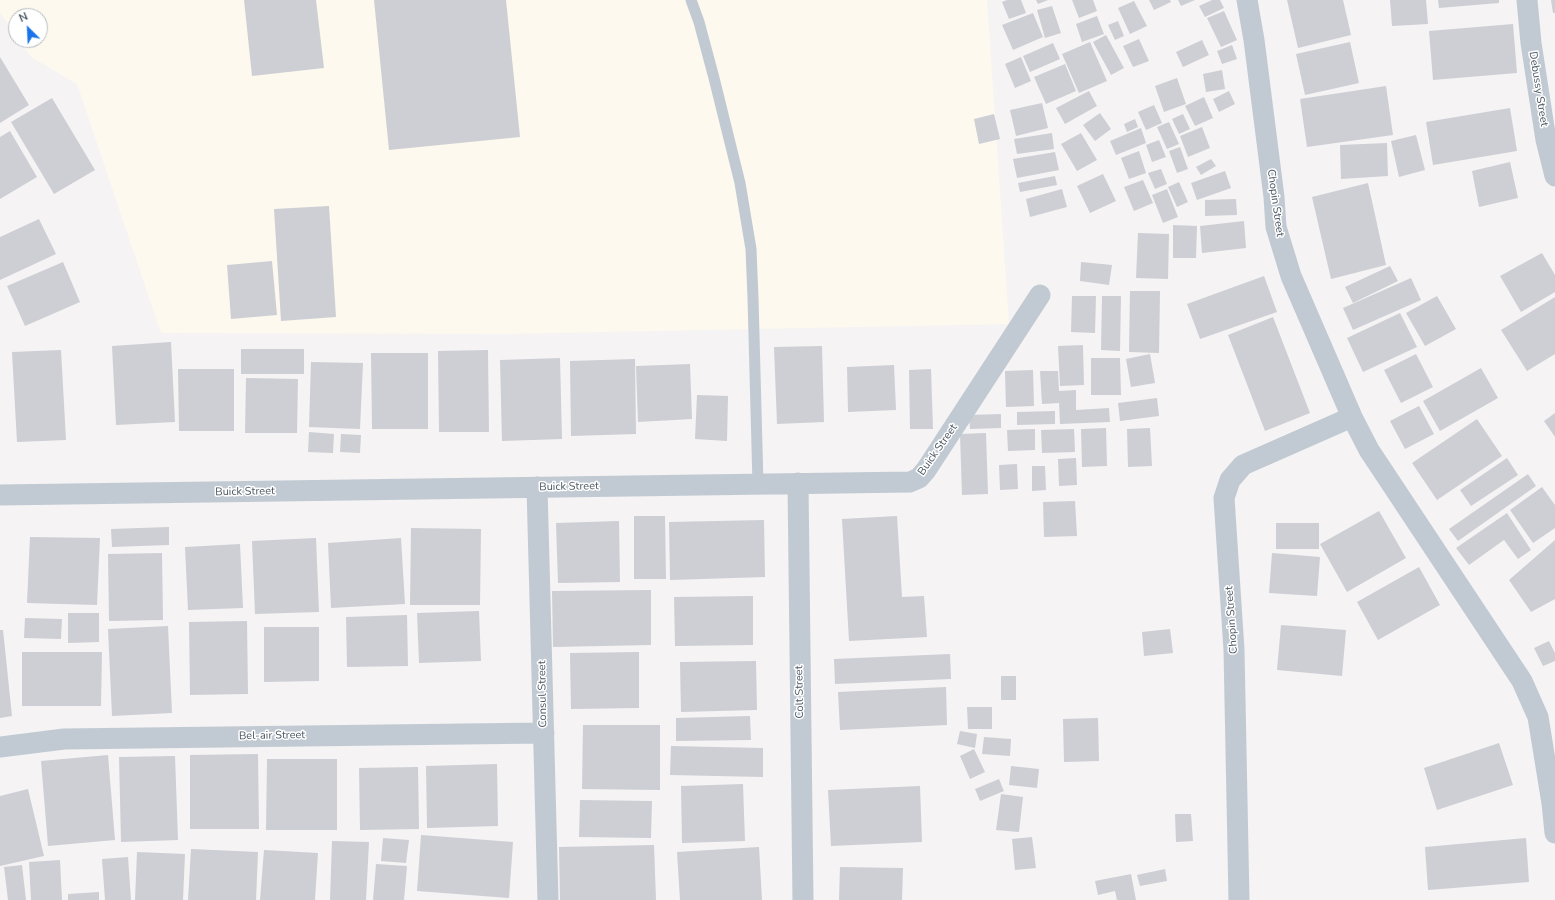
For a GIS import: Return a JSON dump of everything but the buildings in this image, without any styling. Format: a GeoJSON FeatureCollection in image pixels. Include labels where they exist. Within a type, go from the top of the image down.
{"type":"FeatureCollection","features":[{"type":"Feature","properties":{"kind":"street","name":"Chopin Street"},"geometry":{"type":"LineString","coordinates":[[1247,0],[1254,40],[1274,197],[1276,227],[1291,276],[1352,417],[1369,450],[1522,681],[1538,717],[1554,803],[1555,833]]}},
{"type":"Feature","properties":{"kind":"street","name":"Debussy Street"},"geometry":{"type":"LineString","coordinates":[[1527,0],[1531,43],[1546,140],[1555,176]]}},
{"type":"Feature","properties":{"kind":"street","name":"Buick Street"},"geometry":{"type":"LineString","coordinates":[[0,495],[910,482],[919,478],[1040,295]]}},
{"type":"Feature","properties":{"kind":"street","name":"Chopin Street"},"geometry":{"type":"LineString","coordinates":[[1239,900],[1234,650],[1224,498],[1230,480],[1243,466],[1352,417]]}},
{"type":"Feature","properties":{"kind":"street","name":"Colt Street"},"geometry":{"type":"LineString","coordinates":[[798,483],[803,900]]}},
{"type":"Feature","properties":{"kind":"street","name":"Consul Street"},"geometry":{"type":"LineString","coordinates":[[537,487],[548,900]]}},
{"type":"Feature","properties":{"kind":"street","name":"Bel-air Street"},"geometry":{"type":"LineString","coordinates":[[0,747],[64,739],[544,733]]}},
{"type":"Feature","properties":{"kind":"lane"},"geometry":{"type":"LineString","coordinates":[[691,0],[699,22],[739,176],[751,249],[758,484]]}},
{"type":"Feature","properties":{"kind":"shaded area"},"geometry":{"type":"Polygon","coordinates":[[[0,0],[987,0],[1009,324],[505,334],[161,333],[77,84],[31,57],[25,48],[48,48],[48,8],[8,8],[8,24],[0,13],[0,0]]]}}]}
